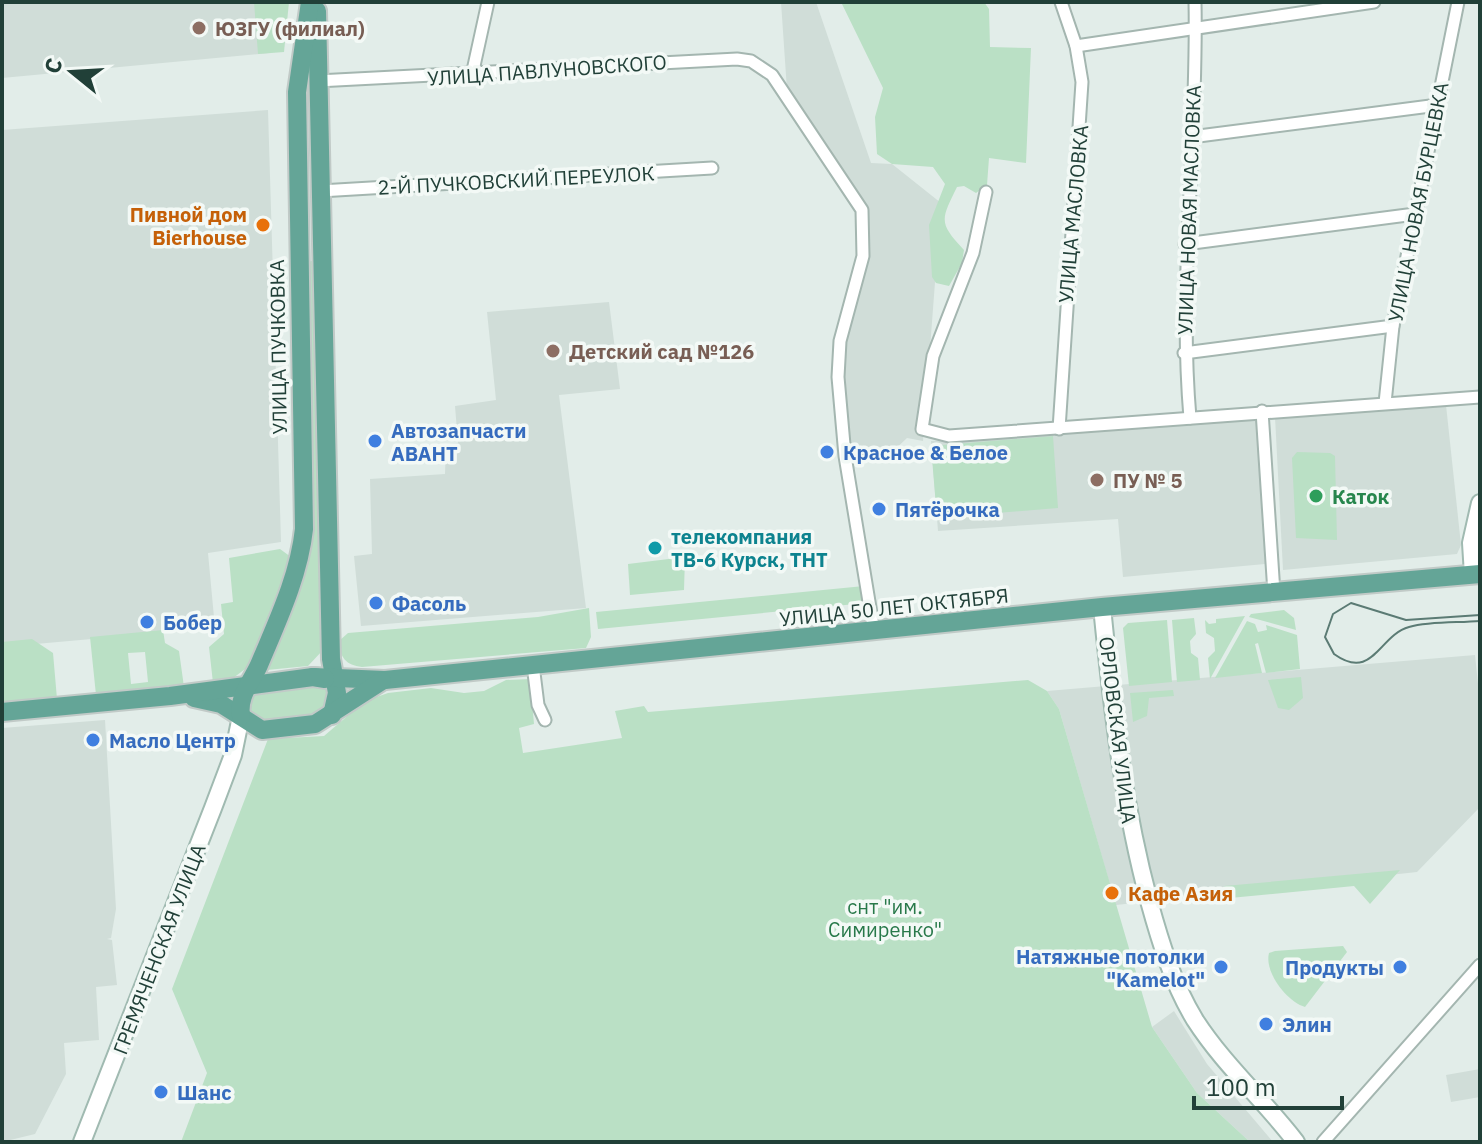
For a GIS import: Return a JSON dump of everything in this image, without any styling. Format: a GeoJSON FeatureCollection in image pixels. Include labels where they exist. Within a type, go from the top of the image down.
{"type":"FeatureCollection","features":[{"type":"Feature","properties":{"kind":"main road","name":"УЛИЦА ПУЧКОВКА"},"geometry":{"type":"LineString","coordinates":[[310,2],[311,73],[320,191],[335,684],[332,715]]}},
{"type":"Feature","properties":{"kind":"main road","name":"УЛИЦА ПУЧКОВКА"},"geometry":{"type":"LineString","coordinates":[[241,716],[241,699],[291,584],[303,542],[299,252],[317,2]]}},
{"type":"Feature","properties":{"kind":"main road"},"geometry":{"type":"LineString","coordinates":[[299,252],[321,251]]}},
{"type":"Feature","properties":{"kind":"main road","name":"УЛИЦА 50 ЛЕТ ОКТЯБРЯ"},"geometry":{"type":"LineString","coordinates":[[250,683],[313,677],[335,684],[385,680],[1102,607],[1476,575]]}},
{"type":"Feature","properties":{"kind":"main road"},"geometry":{"type":"LineString","coordinates":[[170,696],[210,700],[262,730],[315,724],[332,715],[357,694],[385,680]]}},
{"type":"Feature","properties":{"kind":"main road"},"geometry":{"type":"LineString","coordinates":[[2,712],[170,696],[250,683]]}},
{"type":"Feature","properties":{"kind":"street"},"geometry":{"type":"LineString","coordinates":[[472,75],[488,2]]}},
{"type":"Feature","properties":{"kind":"street","name":"УЛИЦА МАСЛОВКА"},"geometry":{"type":"LineString","coordinates":[[1059,429],[1082,82],[1076,46],[1061,2]]}},
{"type":"Feature","properties":{"kind":"street","name":"УЛИЦА НОВАЯ МАСЛОВКА"},"geometry":{"type":"LineString","coordinates":[[1190,418],[1184,353],[1185,244],[1195,2]]}},
{"type":"Feature","properties":{"kind":"street"},"geometry":{"type":"LineString","coordinates":[[1076,46],[1374,2]]}},
{"type":"Feature","properties":{"kind":"street","name":"УЛИЦА НОВАЯ БУРЦЕВКА"},"geometry":{"type":"LineString","coordinates":[[1385,403],[1393,326],[1458,2]]}},
{"type":"Feature","properties":{"kind":"street","name":"УЛИЦА ПАВЛУНОВСКОГО"},"geometry":{"type":"LineString","coordinates":[[311,73],[472,75],[558,66],[737,59],[751,61],[772,75],[862,210],[863,256],[840,341],[838,377],[845,456],[874,632]]}},
{"type":"Feature","properties":{"kind":"street"},"geometry":{"type":"LineString","coordinates":[[1191,137],[1438,105]]}},
{"type":"Feature","properties":{"kind":"street","name":"2-Й ПУЧКОВСКИЙ ПЕРЕУЛОК"},"geometry":{"type":"LineString","coordinates":[[320,191],[712,168]]}},
{"type":"Feature","properties":{"kind":"street"},"geometry":{"type":"LineString","coordinates":[[986,192],[973,253],[933,356],[922,429],[949,436],[1480,397]]}},
{"type":"Feature","properties":{"kind":"street"},"geometry":{"type":"LineString","coordinates":[[1185,244],[1415,214]]}},
{"type":"Feature","properties":{"kind":"street"},"geometry":{"type":"LineString","coordinates":[[1184,353],[1393,326]]}},
{"type":"Feature","properties":{"kind":"street"},"geometry":{"type":"LineString","coordinates":[[1262,411],[1274,593]]}},
{"type":"Feature","properties":{"kind":"street"},"geometry":{"type":"LineString","coordinates":[[1476,575],[1471,543],[1480,503]]}},
{"type":"Feature","properties":{"kind":"street","name":"ОРЛОВСКАЯ УЛИЦА"},"geometry":{"type":"LineString","coordinates":[[1102,607],[1122,786],[1132,838],[1166,956],[1186,1002],[1206,1036],[1296,1142]]}},
{"type":"Feature","properties":{"kind":"street"},"geometry":{"type":"LineString","coordinates":[[533,665],[538,705],[545,720]]}},
{"type":"Feature","properties":{"kind":"street","name":"ГРЕМЯЧЕНСКАЯ УЛИЦА"},"geometry":{"type":"LineString","coordinates":[[82,1142],[233,755],[241,716]]}},
{"type":"Feature","properties":{"kind":"street"},"geometry":{"type":"LineString","coordinates":[[233,755],[245,739],[262,730]]}},
{"type":"Feature","properties":{"kind":"street"},"geometry":{"type":"LineString","coordinates":[[1323,1142],[1480,965]]}},
{"type":"Feature","properties":{"kind":"shaded area"},"geometry":{"type":"Polygon","coordinates":[[[2,2],[267,2],[270,53],[2,78],[2,2]]]}},
{"type":"Feature","properties":{"kind":"shaded area"},"geometry":{"type":"Polygon","coordinates":[[[781,2],[816,2],[871,163],[892,164],[941,203],[923,441],[907,438],[889,455],[850,459],[842,374],[849,317],[867,266],[865,206],[787,90],[781,2]]]}},
{"type":"Feature","properties":{"kind":"shaded area"},"geometry":{"type":"Polygon","coordinates":[[[268,110],[281,542],[208,553],[215,628],[2,647],[2,130],[268,110]]]}},
{"type":"Feature","properties":{"kind":"shaded area"},"geometry":{"type":"Polygon","coordinates":[[[609,302],[620,389],[559,395],[586,608],[361,626],[354,556],[372,554],[370,479],[445,474],[446,444],[458,443],[455,406],[496,400],[487,312],[609,302]]]}},
{"type":"Feature","properties":{"kind":"shaded area"},"geometry":{"type":"Polygon","coordinates":[[[1446,405],[1461,545],[1457,554],[1283,570],[1275,417],[1446,405]]]}},
{"type":"Feature","properties":{"kind":"shaded area","name":"ПУ № 5"},"geometry":{"type":"Polygon","coordinates":[[[1257,415],[1265,564],[1123,577],[1118,519],[938,531],[931,441],[1257,415]]]}},
{"type":"Feature","properties":{"kind":"shaded area"},"geometry":{"type":"Polygon","coordinates":[[[1475,655],[1480,703],[1480,807],[1417,872],[1116,905],[1059,709],[1047,691],[1475,655]]]}},
{"type":"Feature","properties":{"kind":"shaded area"},"geometry":{"type":"Polygon","coordinates":[[[105,720],[116,909],[111,938],[107,939],[112,940],[117,985],[96,987],[99,1040],[64,1043],[66,1074],[35,1134],[2,1142],[2,728],[105,720]]]}},
{"type":"Feature","properties":{"kind":"shaded area"},"geometry":{"type":"Polygon","coordinates":[[[1174,1011],[1207,1064],[1273,1142],[1250,1142],[1197,1093],[1152,1027],[1174,1011]]]}},
{"type":"Feature","properties":{"kind":"shaded area"},"geometry":{"type":"Polygon","coordinates":[[[1480,1069],[1480,1097],[1451,1102],[1446,1075],[1480,1069]]]}},
{"type":"Feature","properties":{"kind":"green space"},"geometry":{"type":"Polygon","coordinates":[[[254,2],[289,2],[284,52],[258,54],[254,2]]]}},
{"type":"Feature","properties":{"kind":"green space"},"geometry":{"type":"Polygon","coordinates":[[[841,2],[984,2],[989,9],[990,47],[1031,48],[1026,163],[989,158],[987,185],[976,193],[964,186],[957,187],[945,220],[950,233],[964,250],[962,263],[949,286],[936,283],[932,277],[929,225],[945,184],[933,167],[892,164],[877,154],[875,117],[883,88],[841,2]]]}},
{"type":"Feature","properties":{"kind":"green space"},"geometry":{"type":"Polygon","coordinates":[[[312,261],[322,651],[308,666],[267,670],[263,669],[300,570],[307,262],[312,261]]]}},
{"type":"Feature","properties":{"kind":"green space"},"geometry":{"type":"Polygon","coordinates":[[[1053,436],[1058,508],[937,518],[931,446],[1053,436]]]}},
{"type":"Feature","properties":{"kind":"green space","name":"Каток"},"geometry":{"type":"Polygon","coordinates":[[[1297,452],[1330,453],[1335,456],[1337,540],[1296,538],[1292,458],[1297,452]]]}},
{"type":"Feature","properties":{"kind":"green space"},"geometry":{"type":"Polygon","coordinates":[[[280,549],[291,557],[249,666],[228,682],[213,683],[209,647],[224,634],[221,604],[233,602],[229,558],[280,549]]]}},
{"type":"Feature","properties":{"kind":"green space"},"geometry":{"type":"Polygon","coordinates":[[[685,557],[684,590],[630,595],[628,564],[685,557]]]}},
{"type":"Feature","properties":{"kind":"green space"},"geometry":{"type":"Polygon","coordinates":[[[864,586],[866,603],[598,629],[596,612],[864,586]]]}},
{"type":"Feature","properties":{"kind":"green space"},"geometry":{"type":"Polygon","coordinates":[[[589,608],[591,637],[586,648],[362,667],[345,660],[339,641],[348,633],[538,617],[589,608]]]}},
{"type":"Feature","properties":{"kind":"green space"},"geometry":{"type":"Polygon","coordinates":[[[1284,610],[1294,618],[1296,630],[1249,617],[1251,614],[1284,610]]]}},
{"type":"Feature","properties":{"kind":"green space"},"geometry":{"type":"Polygon","coordinates":[[[1245,616],[1210,679],[1208,658],[1215,651],[1214,638],[1206,633],[1205,620],[1209,624],[1216,623],[1216,619],[1245,616]]]}},
{"type":"Feature","properties":{"kind":"green space"},"geometry":{"type":"Polygon","coordinates":[[[1194,618],[1196,634],[1190,641],[1191,653],[1198,658],[1200,680],[1177,682],[1172,620],[1194,618]]]}},
{"type":"Feature","properties":{"kind":"green space"},"geometry":{"type":"Polygon","coordinates":[[[1167,620],[1172,682],[1129,686],[1123,628],[1128,623],[1167,620]]]}},
{"type":"Feature","properties":{"kind":"green space"},"geometry":{"type":"Polygon","coordinates":[[[1247,621],[1255,624],[1258,632],[1267,630],[1266,625],[1297,635],[1300,669],[1266,673],[1258,643],[1255,644],[1262,673],[1215,678],[1247,621]]]}},
{"type":"Feature","properties":{"kind":"green space"},"geometry":{"type":"Polygon","coordinates":[[[163,630],[165,643],[179,651],[184,687],[96,695],[90,637],[163,630]],[[145,652],[128,653],[131,684],[148,682],[145,652]]]}},
{"type":"Feature","properties":{"kind":"green space"},"geometry":{"type":"Polygon","coordinates":[[[32,639],[53,653],[57,699],[2,703],[2,642],[32,639]]]}},
{"type":"Feature","properties":{"kind":"green space"},"geometry":{"type":"Polygon","coordinates":[[[1301,677],[1303,698],[1289,710],[1278,708],[1268,680],[1301,677]]]}},
{"type":"Feature","properties":{"kind":"green space","name":"снт \"им. Симиренко\""},"geometry":{"type":"Polygon","coordinates":[[[530,679],[534,724],[519,728],[523,753],[622,738],[615,711],[644,706],[648,712],[1028,680],[1047,691],[1059,709],[1152,1027],[1197,1093],[1250,1142],[181,1142],[207,1073],[172,989],[268,739],[324,736],[365,701],[388,693],[431,688],[464,693],[484,691],[506,680],[530,679]]]}},
{"type":"Feature","properties":{"kind":"green space"},"geometry":{"type":"Polygon","coordinates":[[[315,683],[325,687],[329,697],[322,715],[263,722],[250,716],[249,697],[254,691],[315,683]]]}},
{"type":"Feature","properties":{"kind":"green space"},"geometry":{"type":"Polygon","coordinates":[[[1173,690],[1174,696],[1149,698],[1147,716],[1133,722],[1130,693],[1173,690]]]}},
{"type":"Feature","properties":{"kind":"green space"},"geometry":{"type":"Polygon","coordinates":[[[1400,870],[1370,904],[1354,886],[1230,898],[1224,886],[1400,870]]]}},
{"type":"Feature","properties":{"kind":"green space"},"geometry":{"type":"Polygon","coordinates":[[[1343,946],[1347,952],[1305,1007],[1284,993],[1273,977],[1269,953],[1343,946]]]}},
{"type":"Feature","properties":{"kind":"tram line"},"geometry":{"type":"LineString","coordinates":[[1480,615],[1406,620],[1351,603],[1333,614],[1325,637],[1334,654],[1358,663],[1367,660],[1409,627],[1480,621]]}},
{"type":"Feature","properties":{"kind":"place","name":"ЮЗГУ (филиал)"},"geometry":{"type":"Point","coordinates":[199,28]}},
{"type":"Feature","properties":{"kind":"place","name":"Пивной дом Bierhouse"},"geometry":{"type":"Point","coordinates":[263,225]}},
{"type":"Feature","properties":{"kind":"place","name":"Детский сад №126"},"geometry":{"type":"Point","coordinates":[553,351]}},
{"type":"Feature","properties":{"kind":"place","name":"Автозапчасти АВАНТ"},"geometry":{"type":"Point","coordinates":[375,441]}},
{"type":"Feature","properties":{"kind":"place","name":"Красное & Белое"},"geometry":{"type":"Point","coordinates":[827,452]}},
{"type":"Feature","properties":{"kind":"place","name":"ПУ № 5"},"geometry":{"type":"Point","coordinates":[1097,480]}},
{"type":"Feature","properties":{"kind":"place","name":"Каток"},"geometry":{"type":"Point","coordinates":[1316,496]}},
{"type":"Feature","properties":{"kind":"place","name":"Пятёрочка"},"geometry":{"type":"Point","coordinates":[879,509]}},
{"type":"Feature","properties":{"kind":"place","name":"телекомпания ТВ-6 Курск, ТНТ"},"geometry":{"type":"Point","coordinates":[655,548]}},
{"type":"Feature","properties":{"kind":"place","name":"Фасоль"},"geometry":{"type":"Point","coordinates":[376,603]}},
{"type":"Feature","properties":{"kind":"place","name":"Бобер"},"geometry":{"type":"Point","coordinates":[147,622]}},
{"type":"Feature","properties":{"kind":"place","name":"Масло Центр"},"geometry":{"type":"Point","coordinates":[93,740]}},
{"type":"Feature","properties":{"kind":"place","name":"Кафе Азия"},"geometry":{"type":"Point","coordinates":[1112,893]}},
{"type":"Feature","properties":{"kind":"place","name":"Натяжные потолки \"Kamelot\""},"geometry":{"type":"Point","coordinates":[1221,967]}},
{"type":"Feature","properties":{"kind":"place","name":"Продукты"},"geometry":{"type":"Point","coordinates":[1400,967]}},
{"type":"Feature","properties":{"kind":"place","name":"Элин"},"geometry":{"type":"Point","coordinates":[1266,1024]}},
{"type":"Feature","properties":{"kind":"place","name":"Шанс"},"geometry":{"type":"Point","coordinates":[161,1092]}}]}
